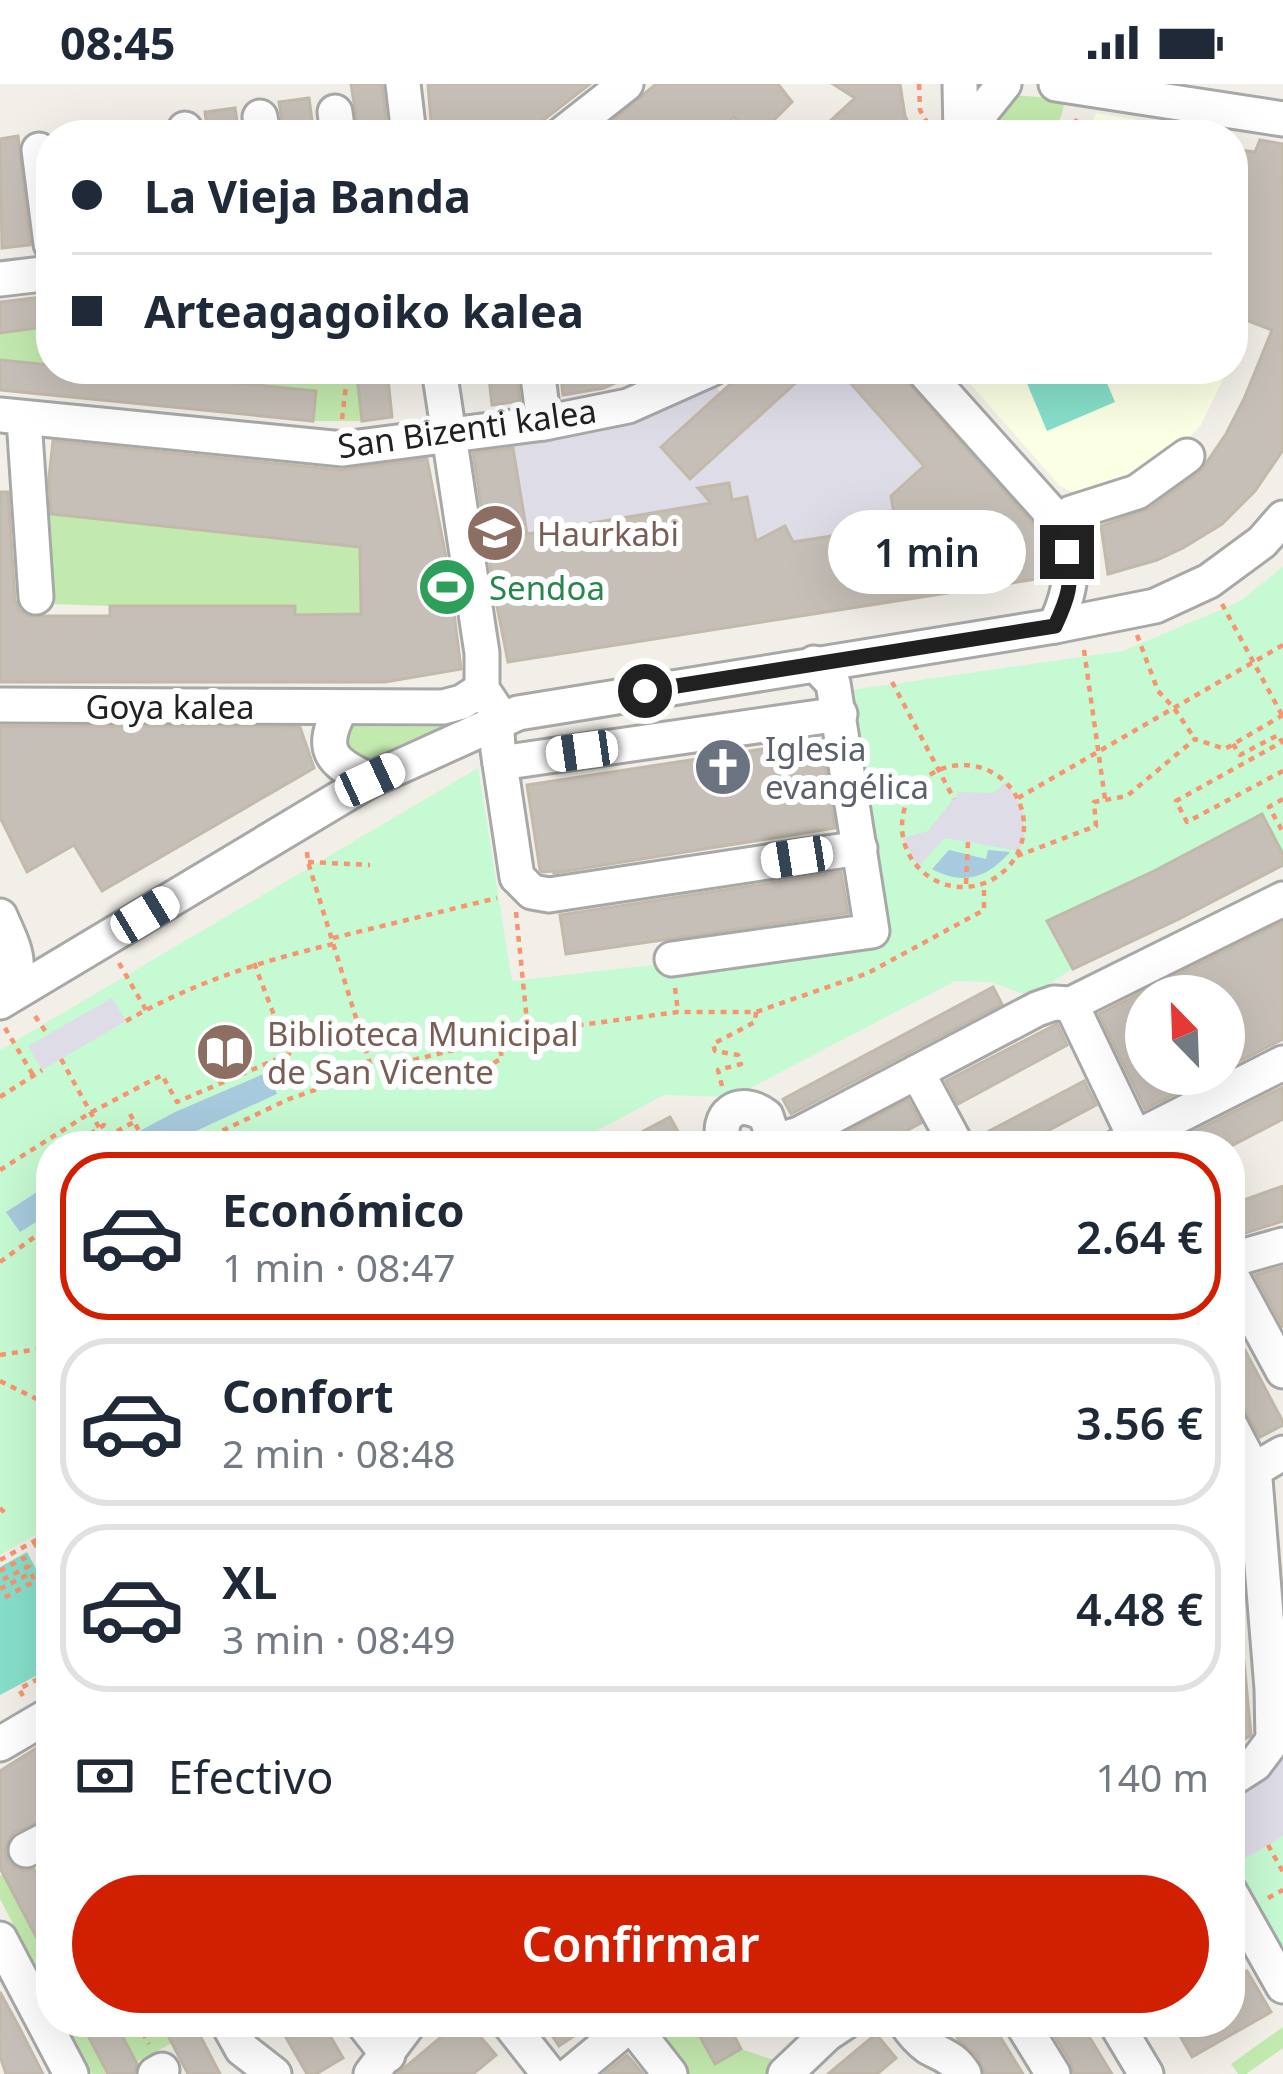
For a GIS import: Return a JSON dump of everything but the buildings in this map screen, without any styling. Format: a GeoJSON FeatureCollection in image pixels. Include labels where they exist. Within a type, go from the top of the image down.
{"type":"FeatureCollection","features":[{"type":"Feature","properties":{"kind":"street"},"geometry":{"type":"LineString","coordinates":[[403,84],[407,120]]}},
{"type":"Feature","properties":{"kind":"street"},"geometry":{"type":"LineString","coordinates":[[580,120],[626,84]]}},
{"type":"Feature","properties":{"kind":"street"},"geometry":{"type":"LineString","coordinates":[[960,84],[961,120]]}},
{"type":"Feature","properties":{"kind":"street"},"geometry":{"type":"LineString","coordinates":[[974,120],[1004,84]]}},
{"type":"Feature","properties":{"kind":"street"},"geometry":{"type":"LineString","coordinates":[[1061,84],[1283,119]]}},
{"type":"Feature","properties":{"kind":"street"},"geometry":{"type":"LineString","coordinates":[[0,279],[36,275]]}},
{"type":"Feature","properties":{"kind":"street"},"geometry":{"type":"LineString","coordinates":[[441,384],[482,653],[482,689],[496,710],[517,877],[532,892],[549,895],[860,848]]}},
{"type":"Feature","properties":{"kind":"street"},"geometry":{"type":"LineString","coordinates":[[539,384],[544,423]]}},
{"type":"Feature","properties":{"kind":"street","name":"San Bizenti kalea"},"geometry":{"type":"LineString","coordinates":[[12,417],[343,449],[544,423],[628,406],[678,384]]}},
{"type":"Feature","properties":{"kind":"street"},"geometry":{"type":"LineString","coordinates":[[935,384],[1051,513],[1070,569],[1069,595],[1091,625]]}},
{"type":"Feature","properties":{"kind":"street"},"geometry":{"type":"LineString","coordinates":[[12,417],[36,597]]}},
{"type":"Feature","properties":{"kind":"street"},"geometry":{"type":"LineString","coordinates":[[1091,625],[1071,513],[1137,492],[1187,456]]}},
{"type":"Feature","properties":{"kind":"street"},"geometry":{"type":"LineString","coordinates":[[0,1000],[370,780],[518,712],[877,653],[1091,625],[1155,606],[1209,581],[1262,542],[1283,518]]}},
{"type":"Feature","properties":{"kind":"street"},"geometry":{"type":"LineString","coordinates":[[672,958],[872,931],[840,714],[833,683],[814,663]]}},
{"type":"Feature","properties":{"kind":"street","name":"Goya kalea"},"geometry":{"type":"LineString","coordinates":[[0,705],[443,707],[482,689]]}},
{"type":"Feature","properties":{"kind":"street"},"geometry":{"type":"LineString","coordinates":[[340,708],[328,732],[334,759],[370,780]]}},
{"type":"Feature","properties":{"kind":"street"},"geometry":{"type":"LineString","coordinates":[[500,763],[840,714]]}},
{"type":"Feature","properties":{"kind":"street"},"geometry":{"type":"LineString","coordinates":[[806,1131],[1037,1010],[1072,1004],[1283,899]]}},
{"type":"Feature","properties":{"kind":"street"},"geometry":{"type":"LineString","coordinates":[[0,916],[18,968],[0,1000]]}},
{"type":"Feature","properties":{"kind":"street"},"geometry":{"type":"LineString","coordinates":[[1072,1004],[1126,1131]]}},
{"type":"Feature","properties":{"kind":"street"},"geometry":{"type":"LineString","coordinates":[[1154,1131],[1283,1063]]}},
{"type":"Feature","properties":{"kind":"street"},"geometry":{"type":"LineString","coordinates":[[917,1072],[949,1131]]}},
{"type":"Feature","properties":{"kind":"street"},"geometry":{"type":"LineString","coordinates":[[720,1131],[728,1115],[751,1107],[766,1116],[771,1131]]}},
{"type":"Feature","properties":{"kind":"street"},"geometry":{"type":"LineString","coordinates":[[1245,1256],[1283,1245]]}},
{"type":"Feature","properties":{"kind":"street"},"geometry":{"type":"LineString","coordinates":[[1245,1301],[1283,1371]]}},
{"type":"Feature","properties":{"kind":"street"},"geometry":{"type":"LineString","coordinates":[[1245,1771],[1273,1740],[1278,1689],[1256,1469]]}},
{"type":"Feature","properties":{"kind":"street"},"geometry":{"type":"LineString","coordinates":[[0,1744],[36,1723]]}},
{"type":"Feature","properties":{"kind":"street"},"geometry":{"type":"LineString","coordinates":[[1245,1919],[1283,1986]]}},
{"type":"Feature","properties":{"kind":"street"},"geometry":{"type":"LineString","coordinates":[[0,1939],[36,2007]]}},
{"type":"Feature","properties":{"kind":"street"},"geometry":{"type":"LineString","coordinates":[[52,2037],[71,2074]]}},
{"type":"Feature","properties":{"kind":"street"},"geometry":{"type":"LineString","coordinates":[[235,2037],[242,2049],[274,2074]]}},
{"type":"Feature","properties":{"kind":"street"},"geometry":{"type":"LineString","coordinates":[[379,2064],[399,2037]]}},
{"type":"Feature","properties":{"kind":"street"},"geometry":{"type":"LineString","coordinates":[[520,2037],[549,2074]]}},
{"type":"Feature","properties":{"kind":"street"},"geometry":{"type":"LineString","coordinates":[[571,2074],[614,2037]]}},
{"type":"Feature","properties":{"kind":"street"},"geometry":{"type":"LineString","coordinates":[[641,2037],[670,2074]]}},
{"type":"Feature","properties":{"kind":"street"},"geometry":{"type":"LineString","coordinates":[[784,2074],[819,2037]]}},
{"type":"Feature","properties":{"kind":"street"},"geometry":{"type":"LineString","coordinates":[[812,2074],[812,2062],[824,2037]]}},
{"type":"Feature","properties":{"kind":"street"},"geometry":{"type":"LineString","coordinates":[[916,2037],[949,2056],[964,2074]]}},
{"type":"Feature","properties":{"kind":"street"},"geometry":{"type":"LineString","coordinates":[[1030,2037],[1053,2074]]}},
{"type":"Feature","properties":{"kind":"street"},"geometry":{"type":"LineString","coordinates":[[1124,2037],[1146,2074]]}},
{"type":"Feature","properties":{"kind":"path"},"geometry":{"type":"LineString","coordinates":[[919,84],[920,110],[926,120]]}},
{"type":"Feature","properties":{"kind":"path"},"geometry":{"type":"LineString","coordinates":[[343,449],[346,384]]}},
{"type":"Feature","properties":{"kind":"path"},"geometry":{"type":"LineString","coordinates":[[1209,581],[1283,726]]}},
{"type":"Feature","properties":{"kind":"path"},"geometry":{"type":"LineString","coordinates":[[1105,799],[1091,625],[1136,632],[1158,691],[1195,740],[1225,749],[1281,716]]}},
{"type":"Feature","properties":{"kind":"path"},"geometry":{"type":"LineString","coordinates":[[1018,798],[1283,644]]}},
{"type":"Feature","properties":{"kind":"path"},"geometry":{"type":"LineString","coordinates":[[877,653],[954,799]]}},
{"type":"Feature","properties":{"kind":"path"},"geometry":{"type":"LineString","coordinates":[[1233,745],[1240,755],[1278,734],[1282,742],[1176,801],[1187,822],[1283,771]]}},
{"type":"Feature","properties":{"kind":"path"},"geometry":{"type":"LineString","coordinates":[[1017,856],[1096,826],[1094,802],[1127,796],[1195,740]]}},
{"type":"Feature","properties":{"kind":"path"},"geometry":{"type":"LineString","coordinates":[[974,765],[992,771],[1018,798],[1025,822],[1017,856],[984,883],[948,885],[911,859],[902,818],[908,798],[938,770],[974,765]]}},
{"type":"Feature","properties":{"kind":"path"},"geometry":{"type":"LineString","coordinates":[[1281,803],[1269,807],[1283,832]]}},
{"type":"Feature","properties":{"kind":"path"},"geometry":{"type":"LineString","coordinates":[[305,818],[308,862],[372,1070]]}},
{"type":"Feature","properties":{"kind":"path"},"geometry":{"type":"LineString","coordinates":[[966,887],[968,842]]}},
{"type":"Feature","properties":{"kind":"path"},"geometry":{"type":"LineString","coordinates":[[308,862],[370,865]]}},
{"type":"Feature","properties":{"kind":"path"},"geometry":{"type":"LineString","coordinates":[[222,1131],[289,1099],[372,1070],[528,1032],[678,1012],[756,1012],[868,973],[984,910],[984,883]]}},
{"type":"Feature","properties":{"kind":"path"},"geometry":{"type":"LineString","coordinates":[[126,1021],[191,987],[254,964],[514,895],[528,1032]]}},
{"type":"Feature","properties":{"kind":"path"},"geometry":{"type":"LineString","coordinates":[[105,939],[146,1010]]}},
{"type":"Feature","properties":{"kind":"path"},"geometry":{"type":"LineString","coordinates":[[62,1131],[162,1075],[177,1102],[289,1054],[254,964]]}},
{"type":"Feature","properties":{"kind":"path"},"geometry":{"type":"LineString","coordinates":[[725,1097],[718,1070],[741,1064],[738,1055],[715,1051],[712,1044],[755,1022],[756,1012]]}},
{"type":"Feature","properties":{"kind":"path"},"geometry":{"type":"LineString","coordinates":[[0,1020],[32,1075]]}},
{"type":"Feature","properties":{"kind":"path"},"geometry":{"type":"LineString","coordinates":[[463,1082],[502,1058],[498,1040]]}},
{"type":"Feature","properties":{"kind":"path"},"geometry":{"type":"LineString","coordinates":[[61,1059],[98,1128]]}},
{"type":"Feature","properties":{"kind":"path"},"geometry":{"type":"LineString","coordinates":[[0,1097],[42,1070]]}},
{"type":"Feature","properties":{"kind":"path"},"geometry":{"type":"LineString","coordinates":[[130,1114],[139,1131]]}},
{"type":"Feature","properties":{"kind":"path"},"geometry":{"type":"LineString","coordinates":[[117,1131],[134,1122]]}},
{"type":"Feature","properties":{"kind":"path"},"geometry":{"type":"LineString","coordinates":[[0,1170],[36,1147]]}},
{"type":"Feature","properties":{"kind":"path"},"geometry":{"type":"LineString","coordinates":[[0,1262],[36,1236]]}},
{"type":"Feature","properties":{"kind":"path"},"geometry":{"type":"LineString","coordinates":[[0,1355],[36,1350]]}},
{"type":"Feature","properties":{"kind":"path"},"geometry":{"type":"LineString","coordinates":[[0,1381],[36,1399]]}},
{"type":"Feature","properties":{"kind":"path"},"geometry":{"type":"LineString","coordinates":[[0,1561],[34,1542],[36,1546]]}},
{"type":"Feature","properties":{"kind":"path"},"geometry":{"type":"LineString","coordinates":[[0,1571],[24,1558],[28,1566],[0,1586]]}},
{"type":"Feature","properties":{"kind":"path"},"geometry":{"type":"LineString","coordinates":[[0,1586],[31,1573],[35,1581],[0,1600]]}},
{"type":"Feature","properties":{"kind":"path"},"geometry":{"type":"LineString","coordinates":[[19,1689],[36,1680]]}},
{"type":"Feature","properties":{"kind":"path"},"geometry":{"type":"LineString","coordinates":[[1268,1846],[1283,1872]]}},
{"type":"Feature","properties":{"kind":"shaded area"},"geometry":{"type":"Polygon","coordinates":[[[1096,113],[1138,120],[1093,120],[1096,113]]]}},
{"type":"Feature","properties":{"kind":"shaded area"},"geometry":{"type":"Polygon","coordinates":[[[669,384],[713,384],[721,393],[661,447],[690,479],[794,384],[851,384],[924,466],[891,496],[896,526],[793,542],[785,526],[756,541],[747,498],[732,500],[728,483],[711,486],[714,503],[527,534],[509,428],[669,384]]]}},
{"type":"Feature","properties":{"kind":"shaded area"},"geometry":{"type":"Polygon","coordinates":[[[970,384],[1221,384],[1201,425],[1178,449],[1140,475],[1093,493],[1075,493],[1060,486],[970,384]]]}},
{"type":"Feature","properties":{"kind":"shaded area"},"geometry":{"type":"Polygon","coordinates":[[[1006,782],[1023,809],[1019,851],[945,838],[918,867],[903,838],[928,831],[959,792],[993,793],[1006,782]]]}},
{"type":"Feature","properties":{"kind":"shaded area"},"geometry":{"type":"Polygon","coordinates":[[[112,998],[126,1021],[42,1070],[28,1046],[112,998]]]}},
{"type":"Feature","properties":{"kind":"shaded area"},"geometry":{"type":"Polygon","coordinates":[[[1283,1714],[1283,1836],[1245,1859],[1245,1761],[1283,1714]]]}},
{"type":"Feature","properties":{"kind":"green space"},"geometry":{"type":"Polygon","coordinates":[[[1012,95],[1065,99],[1059,120],[991,120],[1012,95]]]}},
{"type":"Feature","properties":{"kind":"green space"},"geometry":{"type":"Polygon","coordinates":[[[36,328],[36,364],[0,360],[0,333],[36,328]]]}},
{"type":"Feature","properties":{"kind":"green space"},"geometry":{"type":"Polygon","coordinates":[[[238,384],[358,384],[362,421],[313,421],[316,392],[238,384]]]}},
{"type":"Feature","properties":{"kind":"green space"},"geometry":{"type":"Polygon","coordinates":[[[1027,384],[1107,384],[1115,402],[1047,431],[1027,384]]]}},
{"type":"Feature","properties":{"kind":"green space"},"geometry":{"type":"Polygon","coordinates":[[[46,513],[360,547],[361,613],[295,615],[294,606],[53,604],[46,513]]]}},
{"type":"Feature","properties":{"kind":"green space"},"geometry":{"type":"Polygon","coordinates":[[[1283,567],[1283,854],[1154,871],[1048,920],[1073,969],[1029,996],[990,982],[955,981],[733,1097],[664,1095],[596,1131],[36,1131],[36,1535],[0,1555],[0,1050],[478,768],[512,981],[652,965],[705,972],[891,940],[851,690],[1123,651],[1239,602],[1283,567]]]}},
{"type":"Feature","properties":{"kind":"green space"},"geometry":{"type":"Polygon","coordinates":[[[347,726],[450,727],[373,766],[342,753],[347,726]]]}},
{"type":"Feature","properties":{"kind":"green space"},"geometry":{"type":"Polygon","coordinates":[[[27,1552],[36,1568],[36,1676],[0,1695],[0,1567],[27,1552]]]}},
{"type":"Feature","properties":{"kind":"green space"},"geometry":{"type":"Polygon","coordinates":[[[1283,1836],[1283,1945],[1276,1949],[1245,1894],[1245,1859],[1283,1836]]]}},
{"type":"Feature","properties":{"kind":"green space"},"geometry":{"type":"Polygon","coordinates":[[[3,1874],[36,1937],[36,1967],[0,1899],[3,1874]]]}},
{"type":"Feature","properties":{"kind":"green space"},"geometry":{"type":"Polygon","coordinates":[[[1283,2027],[1283,2048],[1246,2074],[1238,2074],[1231,2064],[1283,2027]]]}},
{"type":"Feature","properties":{"kind":"green space"},"geometry":{"type":"Polygon","coordinates":[[[73,2037],[89,2037],[108,2074],[92,2074],[73,2037]]]}},
{"type":"Feature","properties":{"kind":"green space"},"geometry":{"type":"Polygon","coordinates":[[[123,2037],[169,2037],[172,2043],[136,2062],[123,2037]]]}},
{"type":"Feature","properties":{"kind":"green space"},"geometry":{"type":"Polygon","coordinates":[[[653,2037],[700,2037],[715,2063],[741,2049],[801,2069],[800,2074],[680,2074],[653,2037]]]}},
{"type":"Feature","properties":{"kind":"water"},"geometry":{"type":"Polygon","coordinates":[[[949,850],[986,859],[988,850],[1010,852],[993,868],[965,878],[932,869],[949,850]]]}},
{"type":"Feature","properties":{"kind":"water"},"geometry":{"type":"Polygon","coordinates":[[[268,1072],[277,1094],[196,1131],[140,1131],[268,1072]]]}},
{"type":"Feature","properties":{"kind":"water"},"geometry":{"type":"Polygon","coordinates":[[[36,1193],[36,1222],[20,1232],[6,1212],[36,1193]]]}},
{"type":"Feature","properties":{"kind":"place","name":"Haurkabi"},"geometry":{"type":"Point","coordinates":[495,533]}},
{"type":"Feature","properties":{"kind":"place","name":"Sendoa"},"geometry":{"type":"Point","coordinates":[447,587]}},
{"type":"Feature","properties":{"kind":"place","name":"Iglesia evangélica"},"geometry":{"type":"Point","coordinates":[723,767]}},
{"type":"Feature","properties":{"kind":"place","name":"Biblioteca Municipal de San Vicente"},"geometry":{"type":"Point","coordinates":[225,1052]}},
{"type":"Feature","properties":{"kind":"route"},"geometry":{"type":"LineString","coordinates":[[645,691],[1055,626],[1069,595],[1067,552]]}}]}
